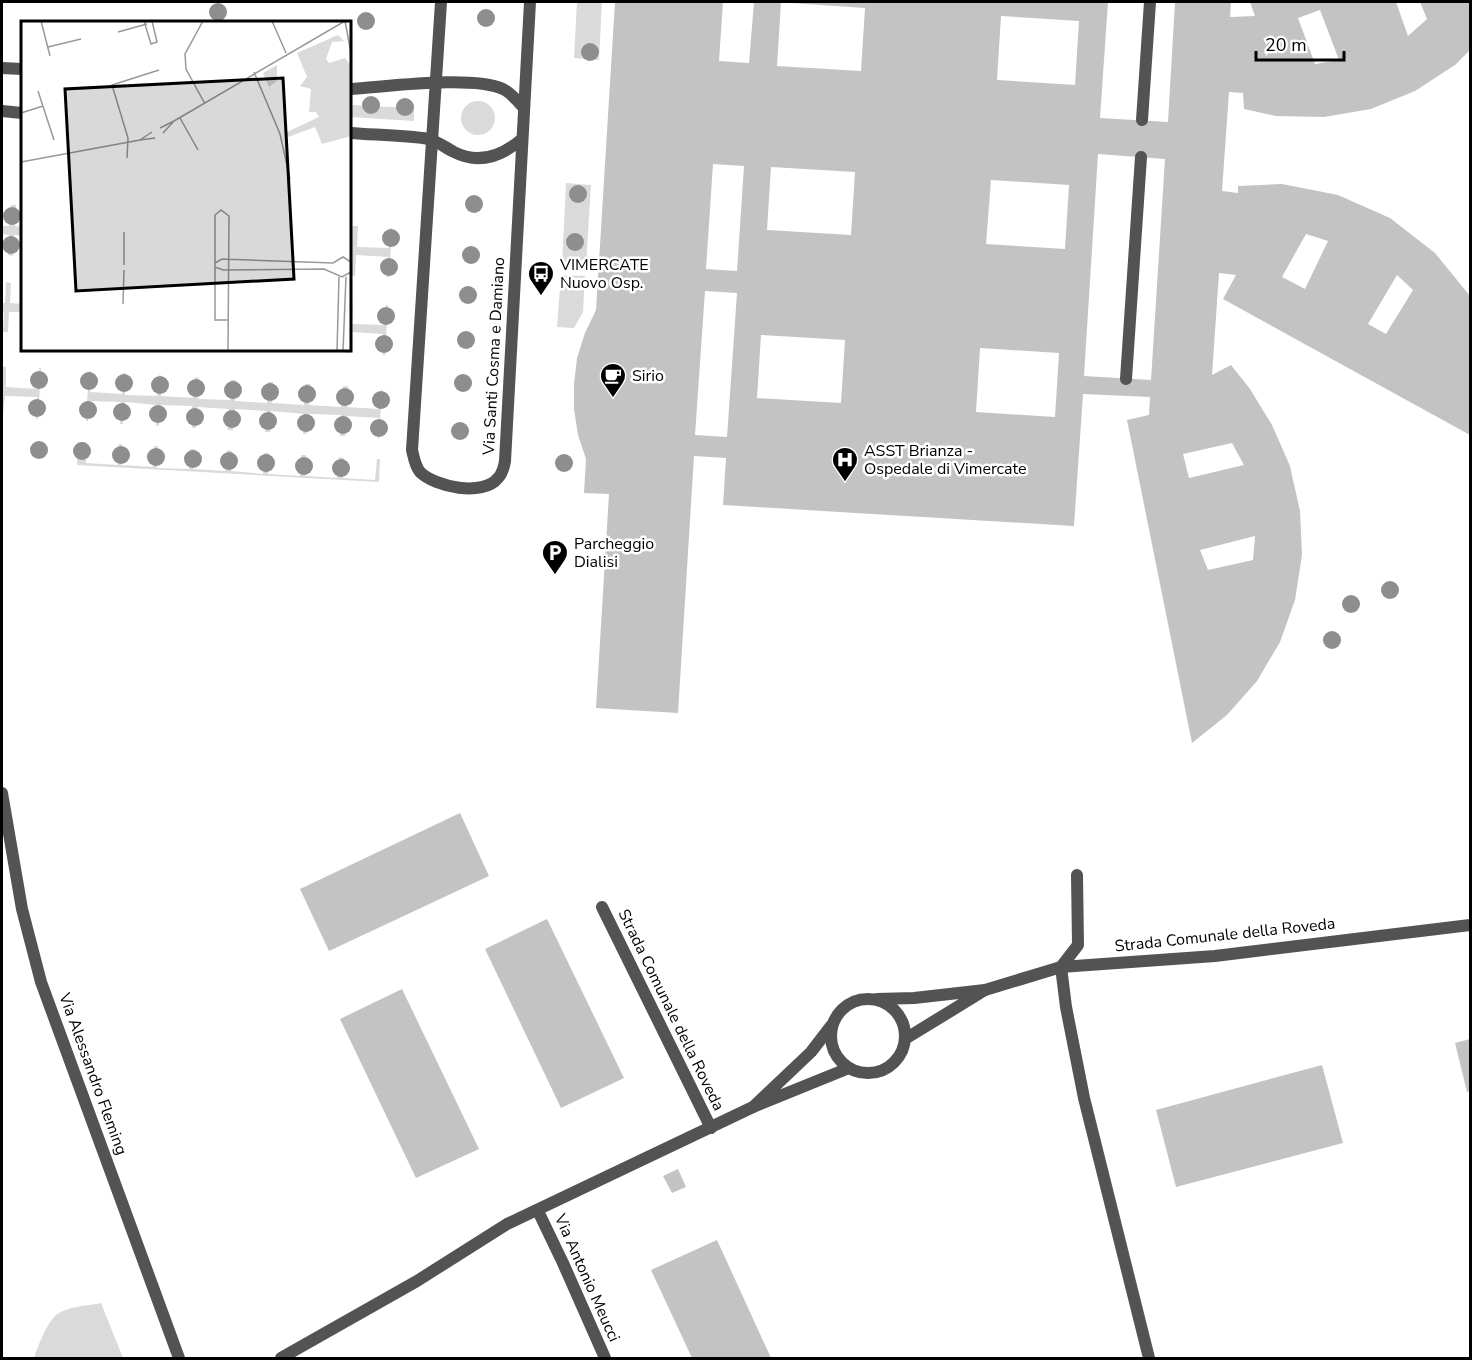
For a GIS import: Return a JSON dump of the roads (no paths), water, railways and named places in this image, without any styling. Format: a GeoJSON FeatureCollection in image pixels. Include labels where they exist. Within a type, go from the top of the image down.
{"type":"FeatureCollection","features":[{"type":"Feature","properties":{"kind":"street","name":"Via Santi Cosma e Damiano"},"geometry":{"type":"LineString","coordinates":[[441,2],[412,450],[414,463],[421,472],[442,484],[468,489],[493,484],[499,478],[505,461],[530,2]]}},
{"type":"Feature","properties":{"kind":"street"},"geometry":{"type":"LineString","coordinates":[[1142,120],[1150,2]]}},
{"type":"Feature","properties":{"kind":"street"},"geometry":{"type":"LineString","coordinates":[[2,68],[21,69]]}},
{"type":"Feature","properties":{"kind":"street"},"geometry":{"type":"LineString","coordinates":[[351,89],[476,83],[504,90],[524,108]]}},
{"type":"Feature","properties":{"kind":"street"},"geometry":{"type":"LineString","coordinates":[[2,111],[21,112]]}},
{"type":"Feature","properties":{"kind":"street"},"geometry":{"type":"LineString","coordinates":[[351,133],[432,140],[457,154],[474,158],[493,157],[510,150],[522,139]]}},
{"type":"Feature","properties":{"kind":"street"},"geometry":{"type":"LineString","coordinates":[[1126,379],[1141,157]]}},
{"type":"Feature","properties":{"kind":"street","name":"Via Alessandro Fleming"},"geometry":{"type":"LineString","coordinates":[[2,793],[22,909],[41,982],[179,1359]]}},
{"type":"Feature","properties":{"kind":"street"},"geometry":{"type":"LineString","coordinates":[[1077,875],[1078,945],[1061,968],[1066,1007],[1084,1098],[1149,1359]]}},
{"type":"Feature","properties":{"kind":"street","name":"Strada Comunale della Roveda"},"geometry":{"type":"LineString","coordinates":[[602,907],[711,1128]]}},
{"type":"Feature","properties":{"kind":"street","name":"Strada Comunale della Roveda"},"geometry":{"type":"LineString","coordinates":[[753,1107],[811,1052],[846,1006],[856,1001],[914,998],[985,990],[1061,968],[1215,956],[1470,925]]}},
{"type":"Feature","properties":{"kind":"street","name":"Strada Comunale della Roveda"},"geometry":{"type":"LineString","coordinates":[[538,1211],[753,1107],[849,1068],[860,1072],[885,1069],[902,1051],[905,1039],[985,990]]}},
{"type":"Feature","properties":{"kind":"street"},"geometry":{"type":"LineString","coordinates":[[868,999],[890,1006],[904,1027],[905,1039]]}},
{"type":"Feature","properties":{"kind":"street"},"geometry":{"type":"LineString","coordinates":[[832,1025],[833,1049],[839,1059],[849,1068]]}},
{"type":"Feature","properties":{"kind":"street"},"geometry":{"type":"LineString","coordinates":[[281,1359],[417,1281],[507,1224],[538,1211]]}},
{"type":"Feature","properties":{"kind":"street","name":"Via Antonio Meucci"},"geometry":{"type":"LineString","coordinates":[[538,1211],[605,1359]]}},
{"type":"Feature","properties":{"kind":"place","name":"VIMERCATE Nuovo Osp."},"geometry":{"type":"Point","coordinates":[541,297]}},
{"type":"Feature","properties":{"kind":"place","name":"Sirio"},"geometry":{"type":"Point","coordinates":[613,399]}},
{"type":"Feature","properties":{"kind":"place","name":"ASST Brianza - Ospedale di Vimercate"},"geometry":{"type":"Point","coordinates":[845,483]}},
{"type":"Feature","properties":{"kind":"place","name":"Parcheggio Dialisi"},"geometry":{"type":"Point","coordinates":[555,576]}}]}
